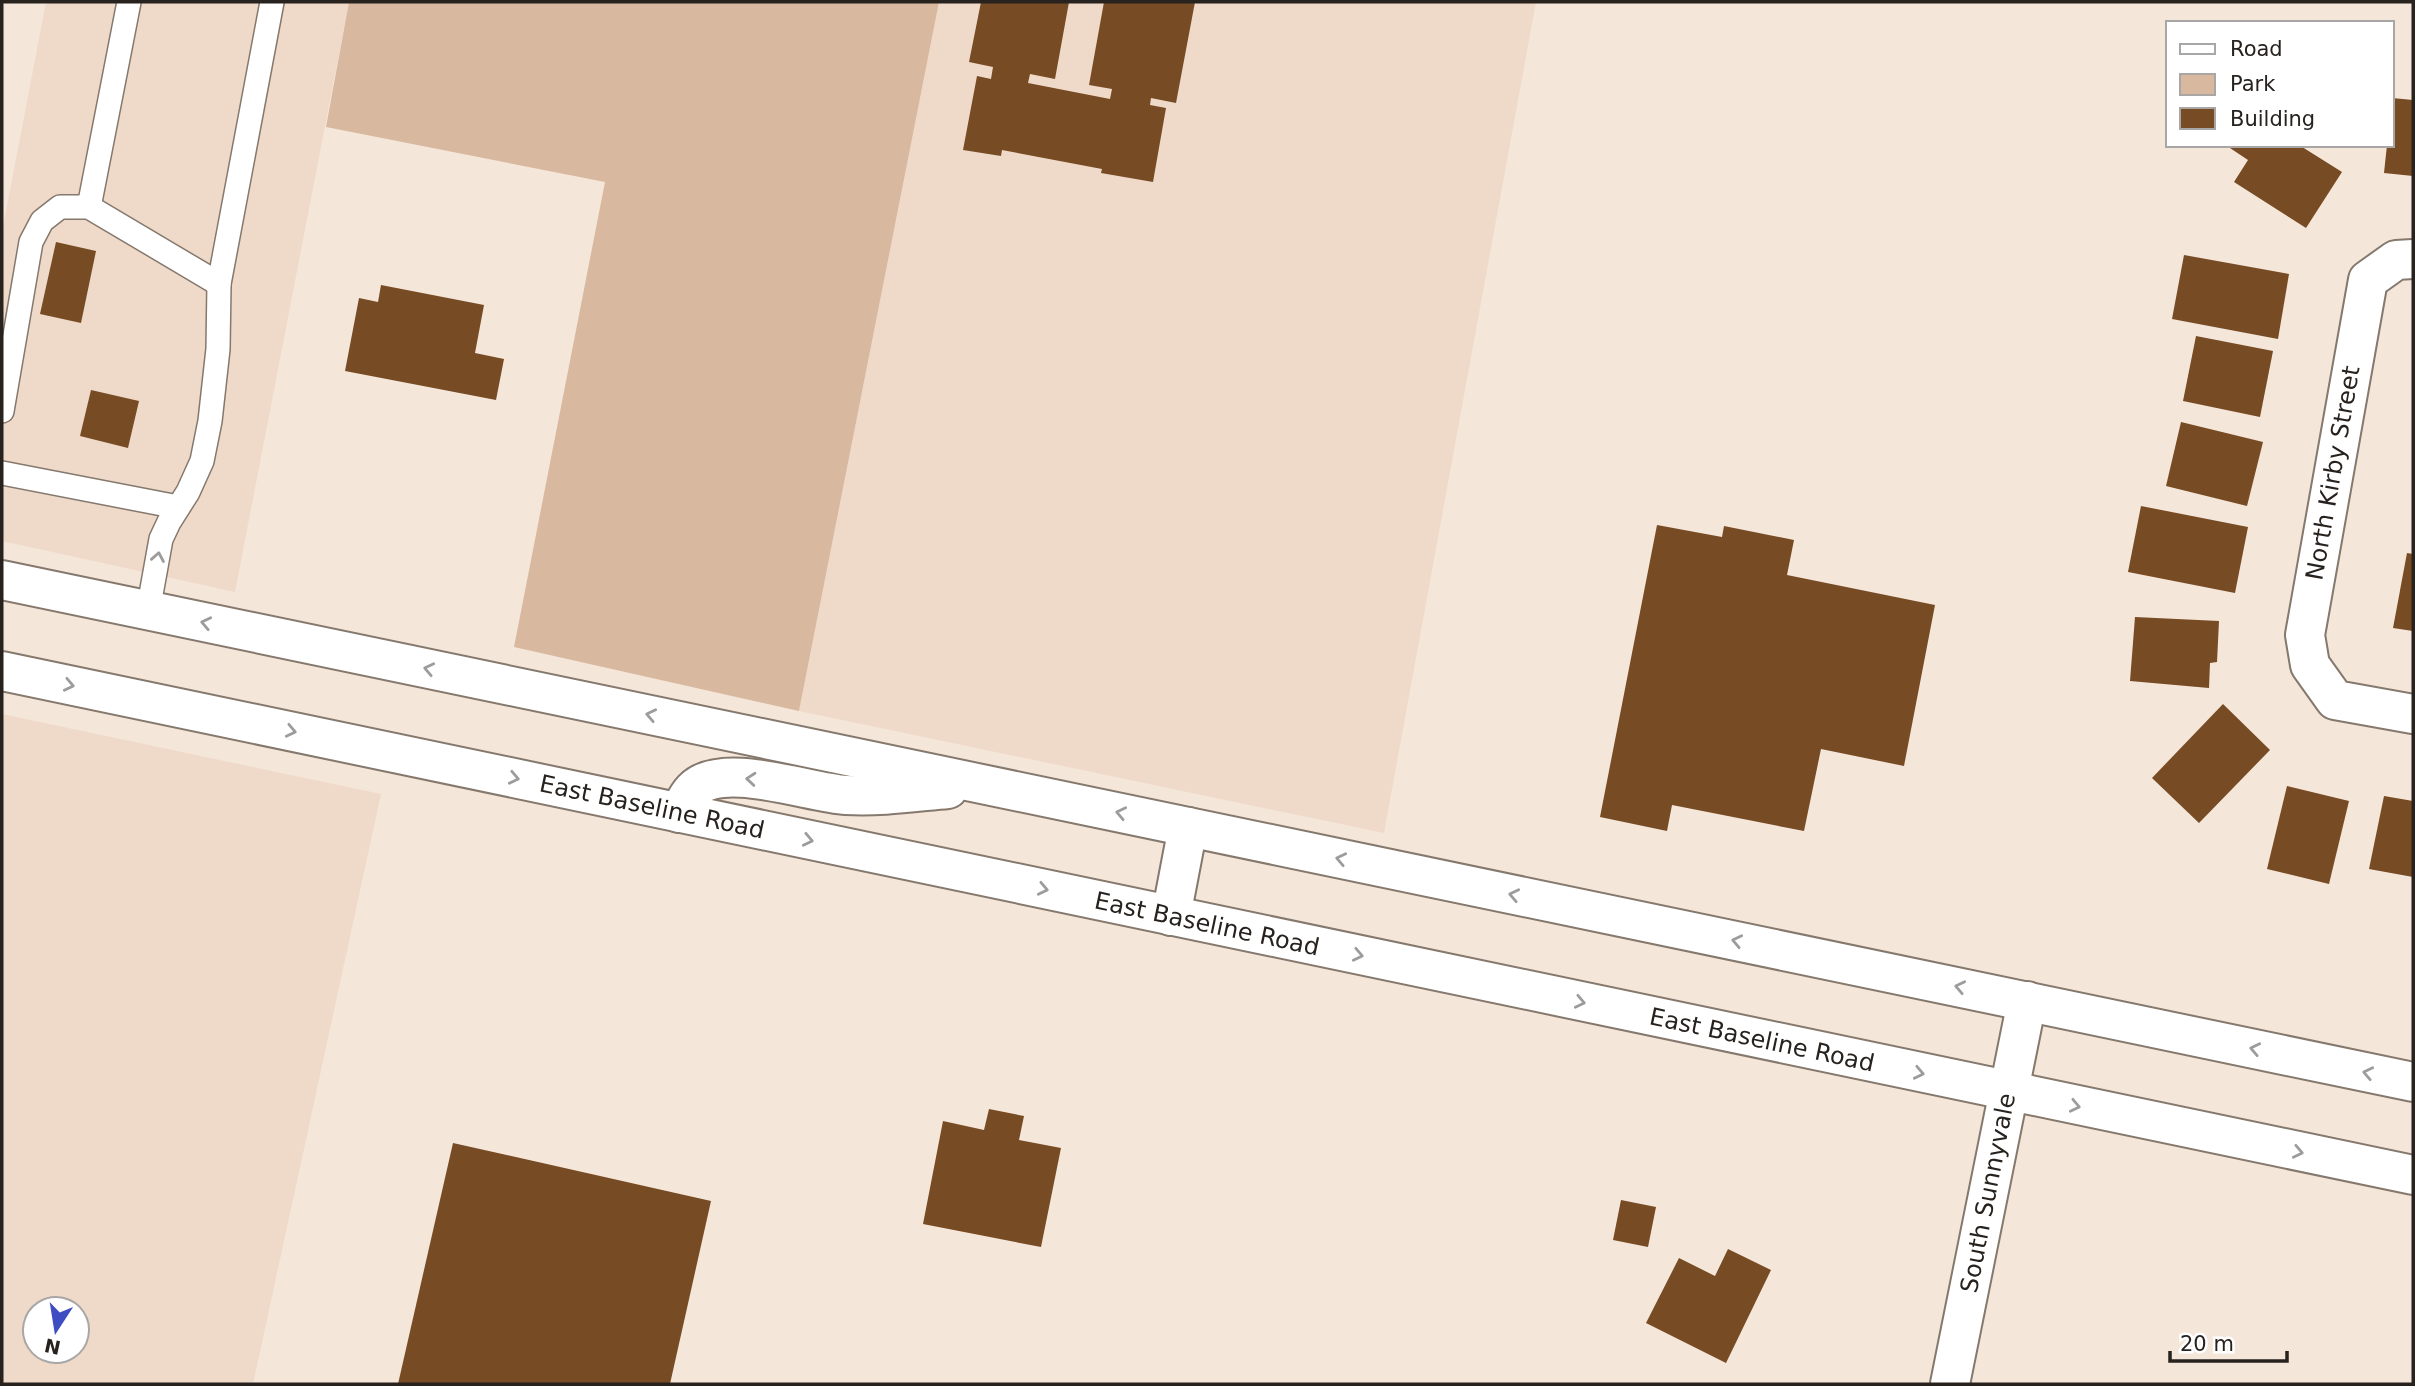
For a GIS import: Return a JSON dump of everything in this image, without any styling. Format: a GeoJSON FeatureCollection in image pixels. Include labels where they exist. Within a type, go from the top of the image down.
{"type":"FeatureCollection","features":[{"type":"Feature","properties":{"kind":"main road","name":"North Kirby Street"},"geometry":{"type":"LineString","coordinates":[[2413,259],[2396,260],[2368,280],[2305,635],[2310,666],[2335,700],[2413,714]]}},
{"type":"Feature","properties":{"kind":"main road"},"geometry":{"type":"LineString","coordinates":[[2,580],[2413,1082]]}},
{"type":"Feature","properties":{"kind":"main road","name":"East Baseline Road"},"geometry":{"type":"LineString","coordinates":[[2,671],[2413,1175]]}},
{"type":"Feature","properties":{"kind":"main road"},"geometry":{"type":"LineString","coordinates":[[679,813],[694,789],[703,783],[722,778],[750,778],[841,795],[869,796],[989,785]]}},
{"type":"Feature","properties":{"kind":"main road"},"geometry":{"type":"LineString","coordinates":[[1171,916],[1188,827]]}},
{"type":"Feature","properties":{"kind":"main road","name":"South Sunnyvale"},"geometry":{"type":"LineString","coordinates":[[1950,1384],[2027,1001]]}},
{"type":"Feature","properties":{"kind":"lane"},"geometry":{"type":"LineString","coordinates":[[89,207],[129,2]]}},
{"type":"Feature","properties":{"kind":"lane"},"geometry":{"type":"LineString","coordinates":[[148,611],[161,539],[188,492],[201,461],[210,421],[218,349],[219,284],[272,2]]}},
{"type":"Feature","properties":{"kind":"lane"},"geometry":{"type":"LineString","coordinates":[[2,411],[31,242],[42,221],[60,207],[89,207],[219,284]]}},
{"type":"Feature","properties":{"kind":"lane"},"geometry":{"type":"LineString","coordinates":[[2,473],[178,507]]}},
{"type":"Feature","properties":{"kind":"shaded area"},"geometry":{"type":"Polygon","coordinates":[[[46,2],[349,2],[235,592],[2,541],[2,232],[46,2]]]}},
{"type":"Feature","properties":{"kind":"shaded area"},"geometry":{"type":"Polygon","coordinates":[[[939,2],[1536,2],[1384,833],[799,711],[939,2]]]}},
{"type":"Feature","properties":{"kind":"shaded area"},"geometry":{"type":"Polygon","coordinates":[[[2,714],[381,794],[253,1384],[2,1384],[2,714]]]}},
{"type":"Feature","properties":{"kind":"green space"},"geometry":{"type":"Polygon","coordinates":[[[349,2],[939,2],[799,711],[514,647],[605,182],[326,127],[349,2]]]}},
{"type":"Feature","properties":{"kind":"building"},"geometry":{"type":"Polygon","coordinates":[[[981,2],[1069,2],[1055,79],[1030,74],[1028,83],[1110,99],[1112,89],[1089,85],[1104,2],[1195,2],[1176,103],[1151,98],[1150,105],[1166,108],[1153,182],[1101,173],[1102,169],[1002,150],[1001,156],[963,150],[977,76],[991,79],[993,67],[969,62],[981,2]]]}},
{"type":"Feature","properties":{"kind":"building"},"geometry":{"type":"Polygon","coordinates":[[[2394,98],[2413,100],[2413,176],[2384,173],[2387,147],[2394,147],[2394,98]]]}},
{"type":"Feature","properties":{"kind":"building"},"geometry":{"type":"Polygon","coordinates":[[[2302,147],[2342,172],[2306,228],[2234,182],[2248,160],[2230,148],[2302,147]]]}},
{"type":"Feature","properties":{"kind":"building"},"geometry":{"type":"Polygon","coordinates":[[[56,242],[96,251],[81,323],[40,314],[56,242]]]}},
{"type":"Feature","properties":{"kind":"building"},"geometry":{"type":"Polygon","coordinates":[[[2184,255],[2289,274],[2278,339],[2172,319],[2184,255]]]}},
{"type":"Feature","properties":{"kind":"building"},"geometry":{"type":"Polygon","coordinates":[[[381,285],[484,305],[475,353],[504,359],[496,400],[345,371],[359,298],[378,302],[381,285]]]}},
{"type":"Feature","properties":{"kind":"building"},"geometry":{"type":"Polygon","coordinates":[[[2196,336],[2273,351],[2260,417],[2183,401],[2196,336]]]}},
{"type":"Feature","properties":{"kind":"building"},"geometry":{"type":"Polygon","coordinates":[[[91,390],[139,401],[128,448],[80,436],[91,390]]]}},
{"type":"Feature","properties":{"kind":"building"},"geometry":{"type":"Polygon","coordinates":[[[2181,422],[2263,442],[2247,506],[2166,486],[2181,422]]]}},
{"type":"Feature","properties":{"kind":"building"},"geometry":{"type":"Polygon","coordinates":[[[2141,506],[2248,527],[2235,593],[2128,572],[2141,506]]]}},
{"type":"Feature","properties":{"kind":"building"},"geometry":{"type":"Polygon","coordinates":[[[1657,525],[1722,537],[1724,526],[1794,540],[1787,575],[1935,605],[1904,766],[1821,749],[1804,831],[1672,805],[1667,831],[1600,817],[1657,525]]]}},
{"type":"Feature","properties":{"kind":"building"},"geometry":{"type":"Polygon","coordinates":[[[2407,553],[2413,554],[2413,631],[2393,628],[2407,553]]]}},
{"type":"Feature","properties":{"kind":"building"},"geometry":{"type":"Polygon","coordinates":[[[2135,617],[2219,621],[2217,662],[2210,663],[2209,688],[2130,681],[2135,617]]]}},
{"type":"Feature","properties":{"kind":"building"},"geometry":{"type":"Polygon","coordinates":[[[2223,704],[2270,750],[2199,823],[2152,778],[2223,704]]]}},
{"type":"Feature","properties":{"kind":"building"},"geometry":{"type":"Polygon","coordinates":[[[2287,786],[2349,801],[2329,884],[2267,869],[2287,786]]]}},
{"type":"Feature","properties":{"kind":"building"},"geometry":{"type":"Polygon","coordinates":[[[2384,796],[2413,801],[2413,877],[2369,869],[2384,796]]]}},
{"type":"Feature","properties":{"kind":"building"},"geometry":{"type":"Polygon","coordinates":[[[989,1109],[1024,1116],[1019,1140],[1061,1148],[1041,1247],[923,1224],[943,1121],[984,1130],[989,1109]]]}},
{"type":"Feature","properties":{"kind":"building"},"geometry":{"type":"Polygon","coordinates":[[[453,1143],[711,1201],[670,1384],[398,1384],[453,1143]]]}},
{"type":"Feature","properties":{"kind":"building"},"geometry":{"type":"Polygon","coordinates":[[[1621,1200],[1656,1207],[1648,1247],[1613,1240],[1621,1200]]]}},
{"type":"Feature","properties":{"kind":"building"},"geometry":{"type":"Polygon","coordinates":[[[1728,1249],[1771,1270],[1726,1363],[1646,1323],[1679,1258],[1715,1276],[1728,1249]]]}}]}
